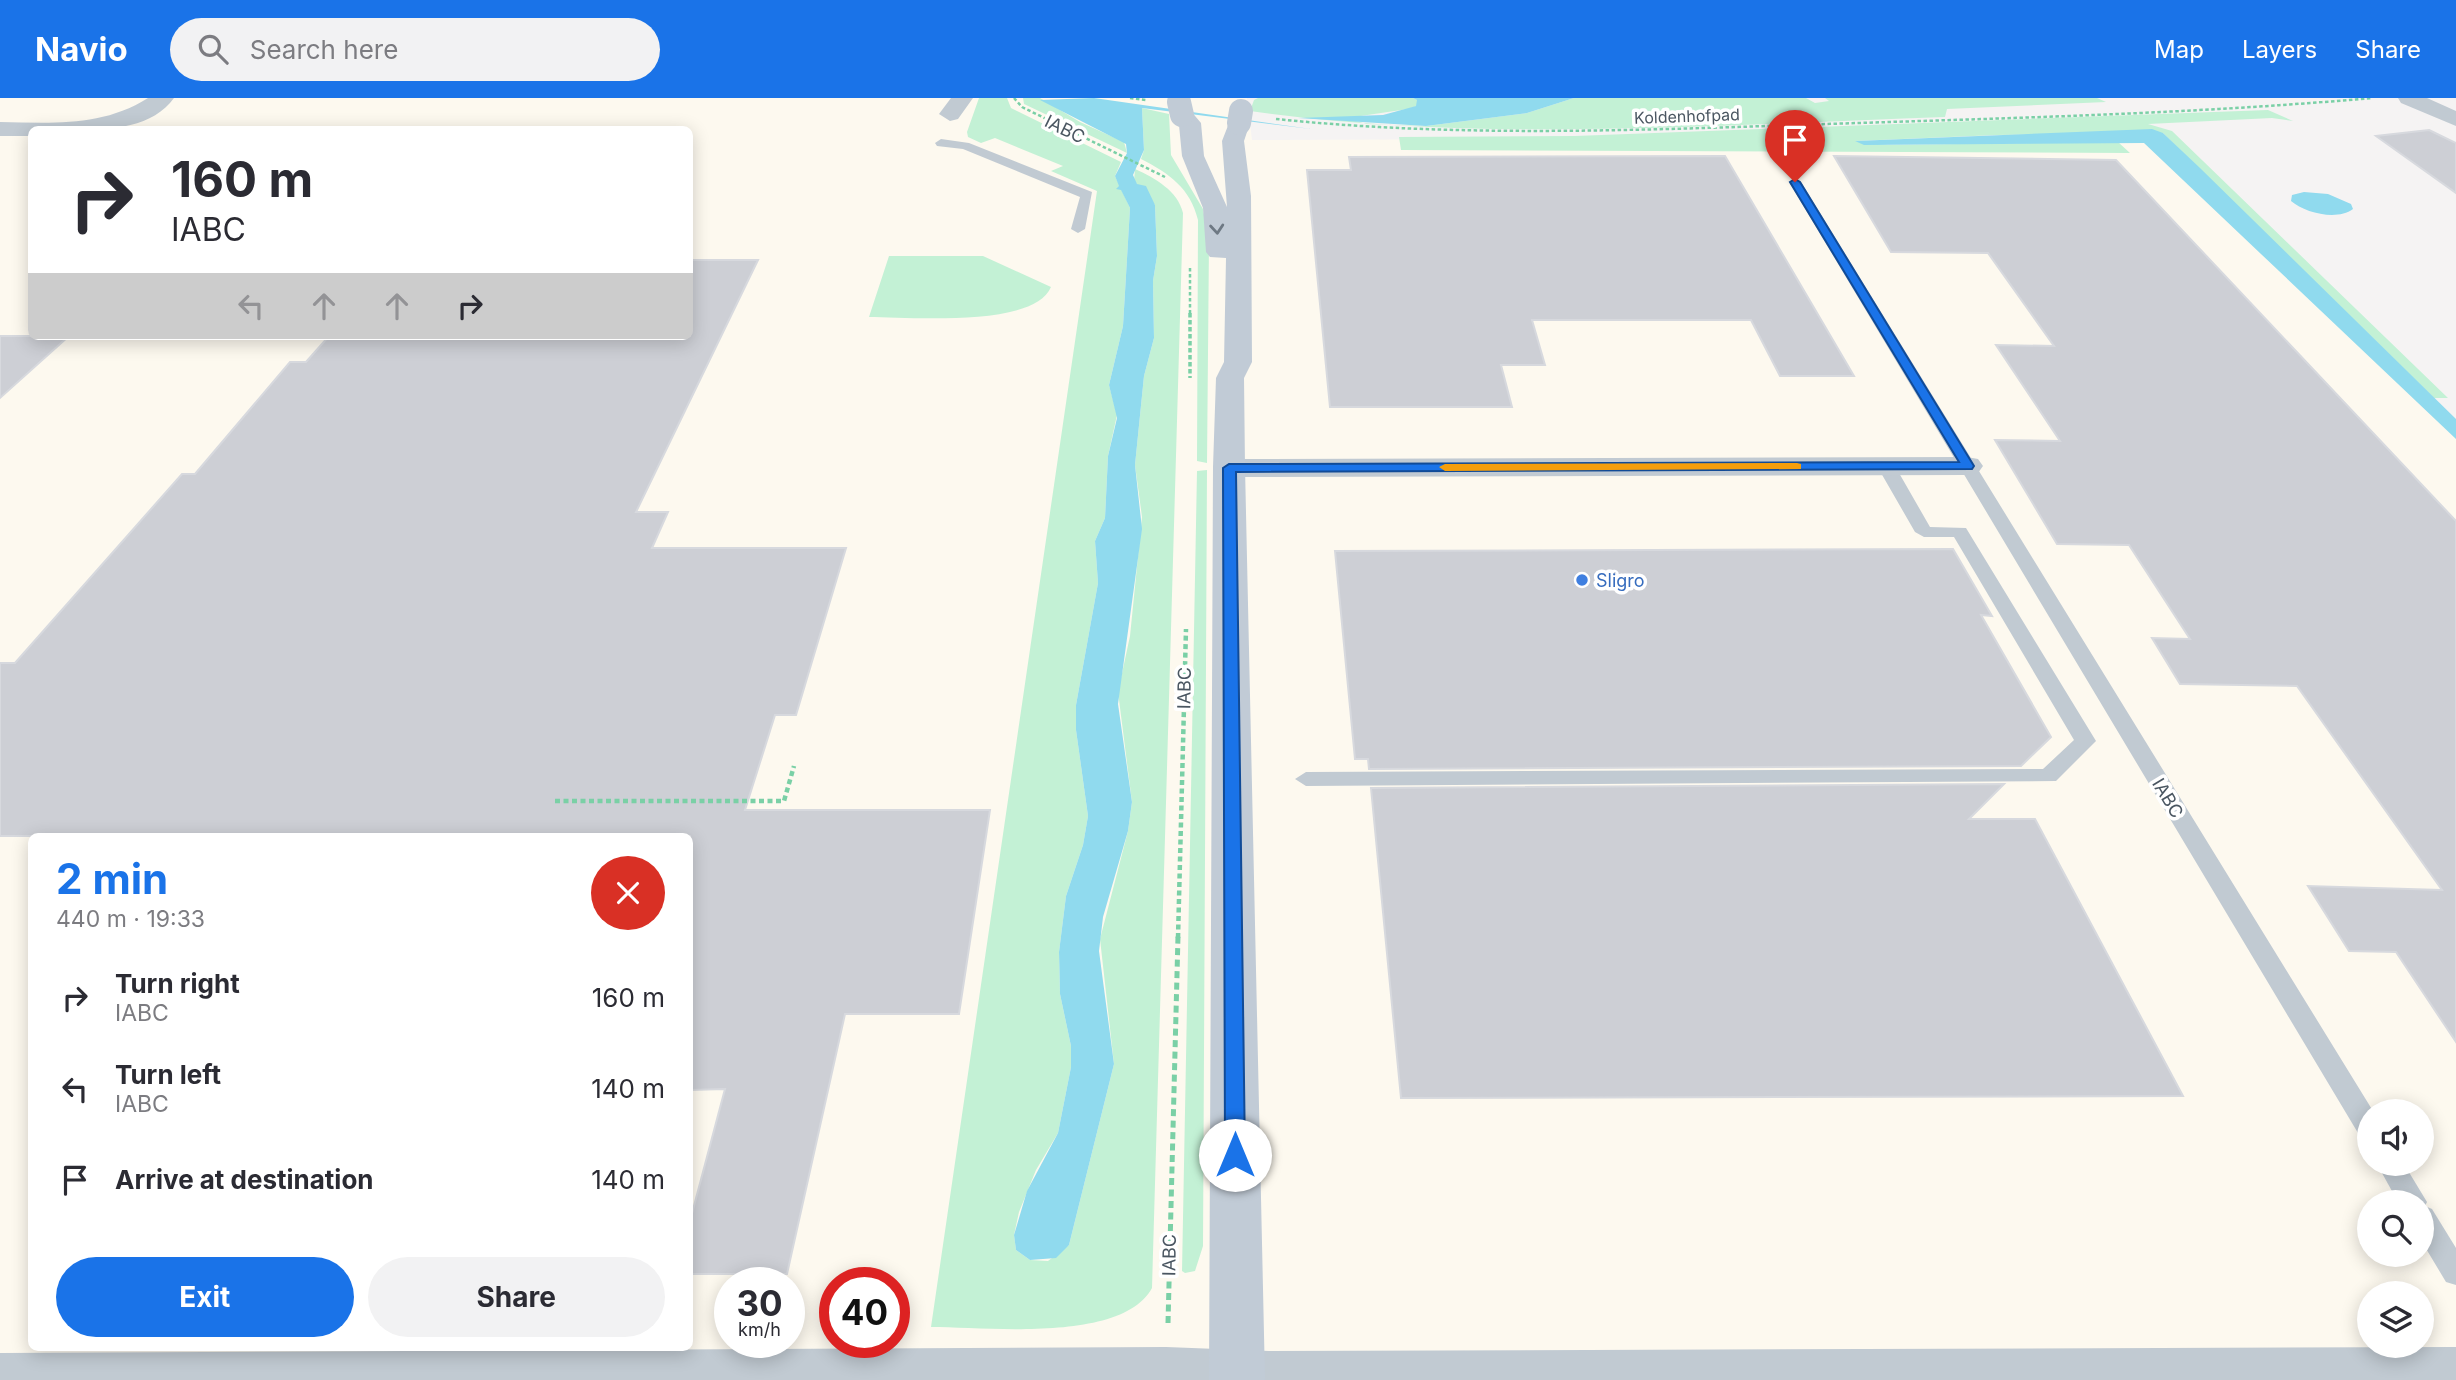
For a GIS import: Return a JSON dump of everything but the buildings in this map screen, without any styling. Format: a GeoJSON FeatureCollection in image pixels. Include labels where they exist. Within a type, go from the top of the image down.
{"type":"FeatureCollection","features":[{"type":"Feature","properties":{"kind":"street"},"geometry":{"type":"LineString","coordinates":[[107,126],[131,119],[163,98]]}},
{"type":"Feature","properties":{"kind":"street"},"geometry":{"type":"LineString","coordinates":[[2409,98],[2456,118]]}},
{"type":"Feature","properties":{"kind":"street"},"geometry":{"type":"LineString","coordinates":[[2433,108],[2456,107]]}},
{"type":"Feature","properties":{"kind":"street"},"geometry":{"type":"LineString","coordinates":[[1187,108],[1193,156],[1215,208],[1221,277],[1221,363],[1210,381],[1229,468],[1237,1378]]}},
{"type":"Feature","properties":{"kind":"street"},"geometry":{"type":"LineString","coordinates":[[1210,381],[1238,362],[1239,196],[1233,115]]}},
{"type":"Feature","properties":{"kind":"street"},"geometry":{"type":"LineString","coordinates":[[0,129],[28,128]]}},
{"type":"Feature","properties":{"kind":"street"},"geometry":{"type":"LineString","coordinates":[[1229,468],[1967,466]]}},
{"type":"Feature","properties":{"kind":"street"},"geometry":{"type":"LineString","coordinates":[[0,1378],[519,1378],[1166,1372],[1237,1378],[2456,1371]]}},
{"type":"Feature","properties":{"kind":"lane"},"geometry":{"type":"LineString","coordinates":[[941,143],[1084,204],[1078,229]]}},
{"type":"Feature","properties":{"kind":"lane","name":"IABC"},"geometry":{"type":"LineString","coordinates":[[1795,182],[2357,1109]]}},
{"type":"Feature","properties":{"kind":"lane"},"geometry":{"type":"LineString","coordinates":[[1306,779],[2048,776],[2085,741],[1960,532],[1924,532],[1886,466]]}},
{"type":"Feature","properties":{"kind":"lane"},"geometry":{"type":"LineString","coordinates":[[2434,1237],[2456,1273]]}},
{"type":"Feature","properties":{"kind":"path","name":"IABC"},"geometry":{"type":"LineString","coordinates":[[1014,98],[1022,107],[1171,182]]}},
{"type":"Feature","properties":{"kind":"path","name":"Koldenhofpad"},"geometry":{"type":"LineString","coordinates":[[1266,118],[1399,131],[1532,133],[2151,113],[2274,107],[2372,98]]}},
{"type":"Feature","properties":{"kind":"path"},"geometry":{"type":"LineString","coordinates":[[1190,259],[1210,381]]}},
{"type":"Feature","properties":{"kind":"path","name":"IABC"},"geometry":{"type":"LineString","coordinates":[[1166,1372],[1186,620]]}},
{"type":"Feature","properties":{"kind":"path"},"geometry":{"type":"LineString","coordinates":[[555,801],[784,801],[794,766]]}},
{"type":"Feature","properties":{"kind":"shaded area"},"geometry":{"type":"Polygon","coordinates":[[[0,98],[1247,98],[1252,140],[2143,137],[2456,438],[2456,1380],[0,1380],[0,98]]]}},
{"type":"Feature","properties":{"kind":"green space"},"geometry":{"type":"Polygon","coordinates":[[[979,98],[1007,98],[1011,108],[1121,162],[1115,176],[1130,208],[1123,326],[1109,385],[1117,415],[1108,456],[1105,518],[1095,541],[1098,583],[1076,705],[1076,730],[1088,816],[1083,845],[1066,896],[1059,952],[1060,994],[1071,1046],[1071,1067],[1058,1133],[1036,1170],[1019,1212],[1014,1235],[1016,1250],[1030,1260],[1048,1261],[1069,1245],[1114,1064],[1100,939],[1128,831],[1132,802],[1118,692],[1130,636],[1142,517],[1135,465],[1144,376],[1154,338],[1153,281],[1157,256],[1155,205],[1134,181],[1135,169],[1158,181],[1171,192],[1183,213],[1152,1288],[1136,1305],[1113,1317],[1084,1325],[1051,1328],[931,1327],[1097,191],[1051,171],[1063,166],[995,138],[981,143],[968,137],[967,132],[979,98]]]}},
{"type":"Feature","properties":{"kind":"green space"},"geometry":{"type":"Polygon","coordinates":[[[1023,98],[1040,98],[1080,122],[1124,142],[1127,153],[1024,104],[1023,98]]]}},
{"type":"Feature","properties":{"kind":"green space"},"geometry":{"type":"Polygon","coordinates":[[[1413,98],[1417,100],[1417,106],[1347,118],[1361,123],[1250,111],[1254,100],[1413,98]]]}},
{"type":"Feature","properties":{"kind":"green space"},"geometry":{"type":"Polygon","coordinates":[[[1574,98],[1806,98],[1815,103],[1829,101],[1825,98],[2097,98],[2106,102],[1947,109],[1945,117],[1683,127],[1508,129],[1421,127],[1400,125],[1426,126],[1527,113],[1574,98]]]}},
{"type":"Feature","properties":{"kind":"green space"},"geometry":{"type":"Polygon","coordinates":[[[1142,108],[1169,114],[1171,155],[1203,209],[1209,242],[1207,463],[1197,461],[1198,220],[1190,199],[1177,183],[1141,159],[1144,150],[1142,108]]]}},
{"type":"Feature","properties":{"kind":"green space"},"geometry":{"type":"Polygon","coordinates":[[[2268,110],[2293,121],[2272,118],[2148,124],[2172,131],[2448,398],[2434,398],[2163,133],[1997,135],[1855,141],[1887,145],[2118,142],[2130,153],[1401,150],[1399,137],[1575,136],[2268,110]]]}},
{"type":"Feature","properties":{"kind":"green space"},"geometry":{"type":"Polygon","coordinates":[[[889,256],[983,256],[1051,287],[1040,300],[1021,309],[996,315],[940,318],[869,317],[889,256]]]}},
{"type":"Feature","properties":{"kind":"green space"},"geometry":{"type":"Polygon","coordinates":[[[1207,470],[1203,1246],[1195,1271],[1185,1273],[1182,1271],[1197,471],[1207,470]]]}},
{"type":"Feature","properties":{"kind":"water"},"geometry":{"type":"Polygon","coordinates":[[[1094,98],[1311,129],[1142,108],[1144,150],[1133,175],[1137,184],[1146,186],[1155,205],[1157,256],[1153,281],[1154,338],[1144,376],[1135,465],[1142,529],[1118,704],[1132,802],[1128,831],[1103,917],[1099,951],[1114,1064],[1069,1245],[1056,1258],[1030,1260],[1016,1250],[1014,1235],[1027,1191],[1058,1133],[1071,1067],[1071,1046],[1060,994],[1059,952],[1066,896],[1083,845],[1088,816],[1076,730],[1076,705],[1098,583],[1095,541],[1105,518],[1108,456],[1117,418],[1109,385],[1123,326],[1130,208],[1121,190],[1116,189],[1119,186],[1115,176],[1127,153],[1126,144],[1040,100],[1094,98]]]}},
{"type":"Feature","properties":{"kind":"water"},"geometry":{"type":"Polygon","coordinates":[[[1413,98],[1574,98],[1527,113],[1426,126],[1298,118],[1383,115],[1416,106],[1417,100],[1413,98]]]}},
{"type":"Feature","properties":{"kind":"water"},"geometry":{"type":"Polygon","coordinates":[[[2152,129],[2163,133],[2200,168],[2456,419],[2456,439],[2144,143],[1864,145],[1855,141],[2152,129]]]}},
{"type":"Feature","properties":{"kind":"water"},"geometry":{"type":"Polygon","coordinates":[[[2304,192],[2328,194],[2351,204],[2353,209],[2339,215],[2313,212],[2291,201],[2292,195],[2304,192]]]}},
{"type":"Feature","properties":{"kind":"slow traffic"},"geometry":{"type":"LineString","coordinates":[[1445,467],[1797,467]]}},
{"type":"Feature","properties":{"kind":"place","name":"Sligro"},"geometry":{"type":"Point","coordinates":[1582,580]}},
{"type":"Feature","properties":{"kind":"route"},"geometry":{"type":"LineString","coordinates":[[1235,1155],[1229,468],[1967,466],[1795,182]]}}]}
